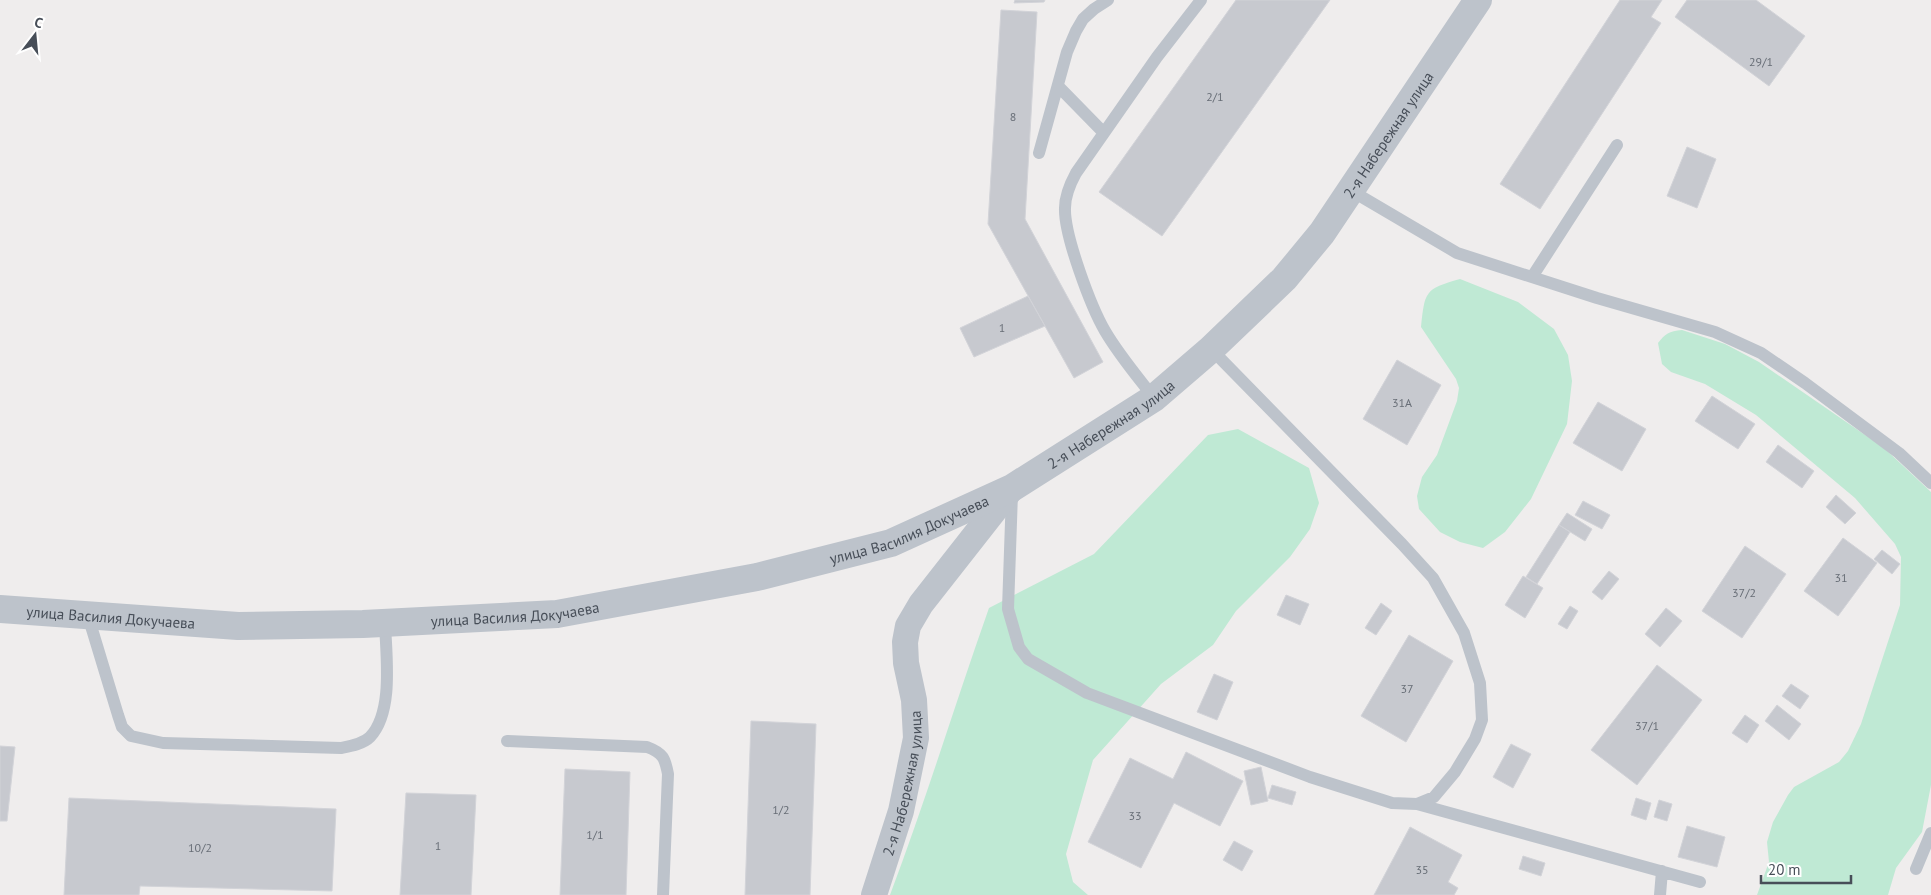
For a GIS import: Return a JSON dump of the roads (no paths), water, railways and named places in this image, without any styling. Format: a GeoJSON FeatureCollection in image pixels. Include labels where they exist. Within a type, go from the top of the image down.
{"type":"FeatureCollection","features":[{"type":"Feature","properties":{"kind":"street","name":"2-я Набережная улица"},"geometry":{"type":"LineString","coordinates":[[874,895],[901,811],[916,738],[914,700],[906,663],[905,642],[908,626],[921,604],[1012,488],[1154,398],[1211,349],[1284,279],[1322,233],[1478,0]]}},
{"type":"Feature","properties":{"kind":"street","name":"улица Василия Докучаева"},"geometry":{"type":"LineString","coordinates":[[0,609],[238,626],[385,623],[557,614],[757,577],[891,543],[1012,488]]}},
{"type":"Feature","properties":{"kind":"lane"},"geometry":{"type":"LineString","coordinates":[[1039,152],[1067,52],[1076,31],[1094,8],[1108,0]]}},
{"type":"Feature","properties":{"kind":"lane"},"geometry":{"type":"LineString","coordinates":[[1154,398],[1123,360],[1104,328],[1071,245],[1064,211],[1065,198],[1069,185],[1104,133],[1157,57],[1201,0]]}},
{"type":"Feature","properties":{"kind":"lane"},"geometry":{"type":"LineString","coordinates":[[1058,86],[1104,133]]}},
{"type":"Feature","properties":{"kind":"lane"},"geometry":{"type":"LineString","coordinates":[[1532,277],[1616,145]]}},
{"type":"Feature","properties":{"kind":"lane"},"geometry":{"type":"LineString","coordinates":[[1350,190],[1457,253],[1715,332],[1761,353],[1805,383],[1899,453],[1931,483]]}},
{"type":"Feature","properties":{"kind":"lane"},"geometry":{"type":"LineString","coordinates":[[1211,349],[1433,578],[1464,633],[1480,683],[1482,720],[1474,739],[1455,772],[1434,797],[1417,804]]}},
{"type":"Feature","properties":{"kind":"lane"},"geometry":{"type":"LineString","coordinates":[[1012,488],[1008,609],[1019,647],[1028,659],[1087,694],[1301,774],[1384,802],[1417,804],[1700,882]]}},
{"type":"Feature","properties":{"kind":"lane"},"geometry":{"type":"LineString","coordinates":[[88,616],[122,727],[131,736],[163,743],[341,748],[358,744],[369,738],[380,723],[386,689],[385,623]]}},
{"type":"Feature","properties":{"kind":"lane"},"geometry":{"type":"LineString","coordinates":[[506,741],[647,747],[659,752],[665,762],[668,774],[663,895]]}},
{"type":"Feature","properties":{"kind":"lane"},"geometry":{"type":"LineString","coordinates":[[1916,869],[1931,833]]}},
{"type":"Feature","properties":{"kind":"lane"},"geometry":{"type":"LineString","coordinates":[[1660,895],[1662,872]]}}]}
